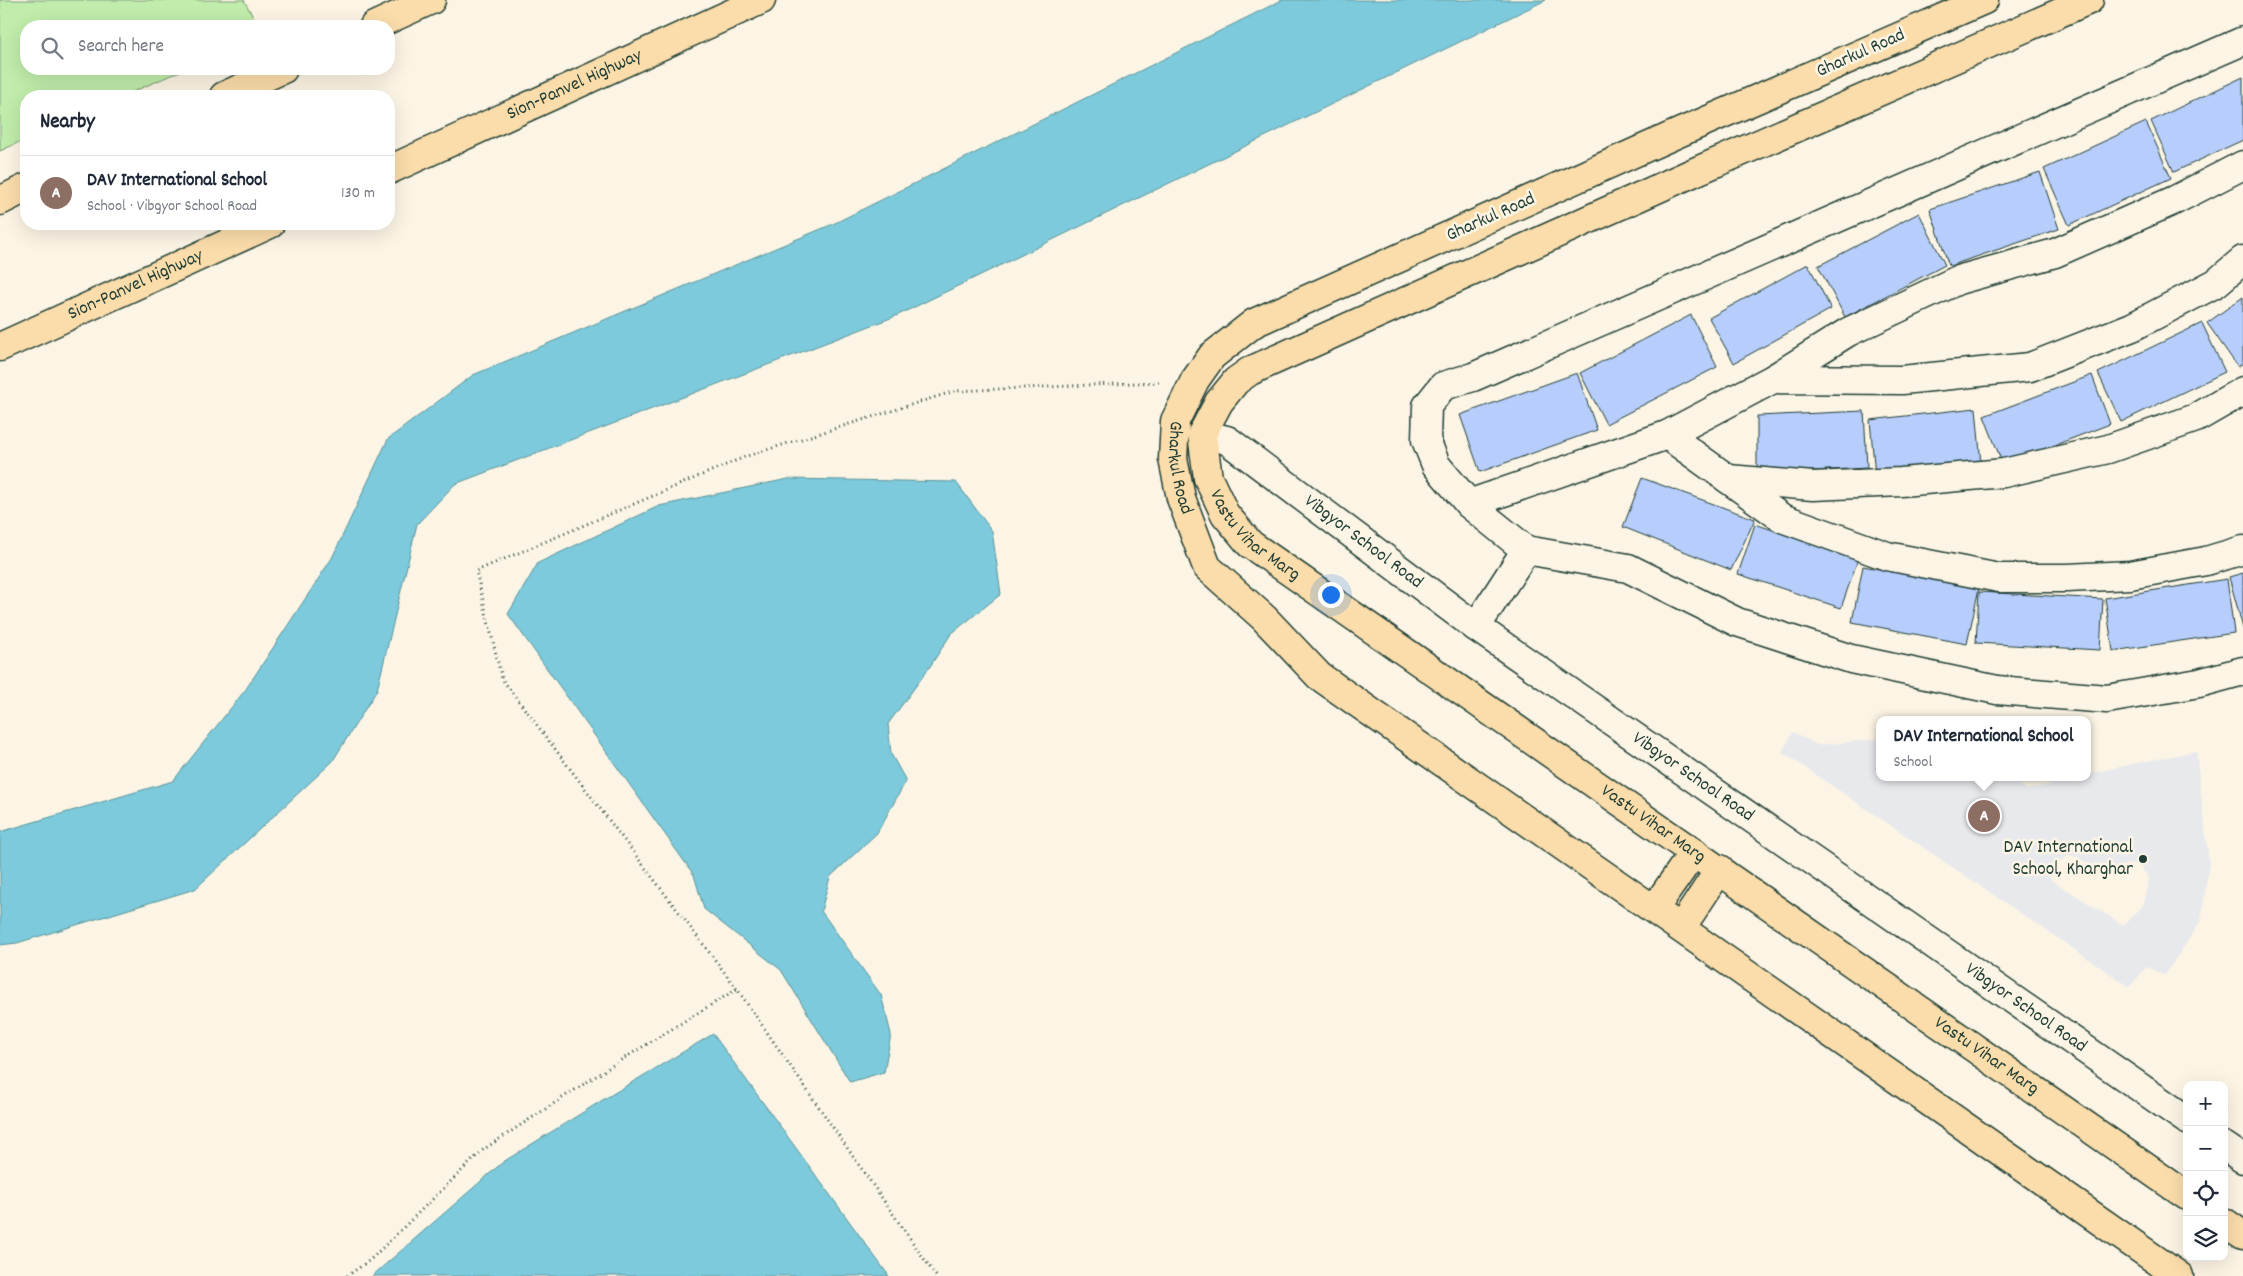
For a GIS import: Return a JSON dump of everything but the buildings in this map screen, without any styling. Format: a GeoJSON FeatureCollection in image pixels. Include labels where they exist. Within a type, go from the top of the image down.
{"type":"FeatureCollection","features":[{"type":"Feature","properties":{"kind":"main road"},"geometry":{"type":"LineString","coordinates":[[387,20],[431,0]]}},
{"type":"Feature","properties":{"kind":"main road","name":"Sion-Panvel Highway"},"geometry":{"type":"LineString","coordinates":[[395,167],[760,0]]}},
{"type":"Feature","properties":{"kind":"main road","name":"Gharkul Road"},"geometry":{"type":"LineString","coordinates":[[1654,910],[1320,676],[1264,618],[1207,567],[1181,498],[1173,459],[1175,421],[1195,380],[1212,356],[1254,323],[1674,135],[1984,0]]}},
{"type":"Feature","properties":{"kind":"main road"},"geometry":{"type":"LineString","coordinates":[[1202,434],[1219,402],[1236,381],[1250,371],[2089,0]]}},
{"type":"Feature","properties":{"kind":"main road"},"geometry":{"type":"LineString","coordinates":[[237,90],[270,75]]}},
{"type":"Feature","properties":{"kind":"main road"},"geometry":{"type":"LineString","coordinates":[[0,201],[20,191]]}},
{"type":"Feature","properties":{"kind":"main road","name":"Sion-Panvel Highway"},"geometry":{"type":"LineString","coordinates":[[0,347],[257,230]]}},
{"type":"Feature","properties":{"kind":"main road","name":"Vastu Vihar Marg"},"geometry":{"type":"LineString","coordinates":[[1202,434],[1208,478],[1225,514],[1250,544],[1720,869],[2183,1193]]}},
{"type":"Feature","properties":{"kind":"main road"},"geometry":{"type":"LineString","coordinates":[[1694,852],[1654,910],[2179,1276]]}},
{"type":"Feature","properties":{"kind":"main road"},"geometry":{"type":"LineString","coordinates":[[1680,928],[1720,869]]}},
{"type":"Feature","properties":{"kind":"main road"},"geometry":{"type":"LineString","coordinates":[[2228,1225],[2243,1235]]}},
{"type":"Feature","properties":{"kind":"street"},"geometry":{"type":"LineString","coordinates":[[2243,41],[1482,373],[1443,386],[1427,406],[1426,440],[1436,465],[1469,504],[1526,550],[1628,568],[1737,622],[1851,659],[1997,690],[2107,698],[2199,683],[2243,670]]}},
{"type":"Feature","properties":{"kind":"street"},"geometry":{"type":"LineString","coordinates":[[1469,504],[1666,436],[1773,379],[1848,332],[1958,280],[2055,253],[2175,200],[2243,165]]}},
{"type":"Feature","properties":{"kind":"street"},"geometry":{"type":"LineString","coordinates":[[1773,379],[1902,380],[2030,367],[2132,327],[2216,283],[2243,260]]}},
{"type":"Feature","properties":{"kind":"street"},"geometry":{"type":"LineString","coordinates":[[1728,479],[1813,486],[1901,482],[2004,473],[2108,449],[2196,418],[2243,391]]}},
{"type":"Feature","properties":{"kind":"street","name":"Vibgyor School Road"},"geometry":{"type":"LineString","coordinates":[[1202,434],[1227,440],[1476,627],[2183,1117]]}},
{"type":"Feature","properties":{"kind":"street"},"geometry":{"type":"LineString","coordinates":[[1666,436],[1782,518],[1887,556],[1999,578],[2066,578],[2130,574],[2206,561],[2243,550]]}},
{"type":"Feature","properties":{"kind":"street"},"geometry":{"type":"LineString","coordinates":[[1476,627],[1526,550]]}},
{"type":"Feature","properties":{"kind":"street"},"geometry":{"type":"LineString","coordinates":[[2228,1149],[2243,1159]]}},
{"type":"Feature","properties":{"kind":"path"},"geometry":{"type":"LineString","coordinates":[[936,1276],[737,989],[502,679],[476,571],[747,456],[955,391],[1195,380]]}},
{"type":"Feature","properties":{"kind":"path"},"geometry":{"type":"LineString","coordinates":[[347,1276],[370,1260],[484,1149],[613,1065],[737,989]]}},
{"type":"Feature","properties":{"kind":"shaded area","name":"DAV International School, Kharghar"},"geometry":{"type":"Polygon","coordinates":[[[1793,732],[1817,745],[1876,739],[1876,781],[2016,781],[2027,790],[2063,781],[2091,781],[2091,774],[2196,751],[2209,863],[2201,921],[2165,975],[2146,967],[2130,987],[1782,752],[1793,732]],[[2071,855],[2058,862],[2050,879],[2123,925],[2142,907],[2149,878],[2137,863],[2102,870],[2071,855]]]}},
{"type":"Feature","properties":{"kind":"green space"},"geometry":{"type":"Polygon","coordinates":[[[0,0],[244,0],[255,20],[20,20],[20,75],[171,75],[137,90],[20,90],[20,142],[0,151],[0,0]]]}},
{"type":"Feature","properties":{"kind":"water"},"geometry":{"type":"Polygon","coordinates":[[[1282,0],[1546,0],[896,316],[455,484],[417,524],[377,690],[332,762],[195,889],[17,943],[0,945],[0,832],[173,781],[246,689],[332,558],[388,439],[473,375],[833,224],[1282,0]]]}},
{"type":"Feature","properties":{"kind":"water"},"geometry":{"type":"Polygon","coordinates":[[[788,479],[956,482],[992,531],[1001,594],[951,634],[888,724],[891,754],[906,781],[877,833],[830,877],[821,911],[881,995],[891,1034],[884,1072],[850,1082],[781,970],[704,909],[694,875],[508,614],[538,563],[659,506],[788,479]]]}},
{"type":"Feature","properties":{"kind":"water"},"geometry":{"type":"Polygon","coordinates":[[[713,1034],[889,1276],[372,1276],[503,1162],[713,1034]]]}},
{"type":"Feature","properties":{"kind":"place","name":"DAV International School"},"geometry":{"type":"Point","coordinates":[1984,816]}},
{"type":"Feature","properties":{"kind":"place","name":"DAV International School, Kharghar"},"geometry":{"type":"Point","coordinates":[2143,859]}}]}
